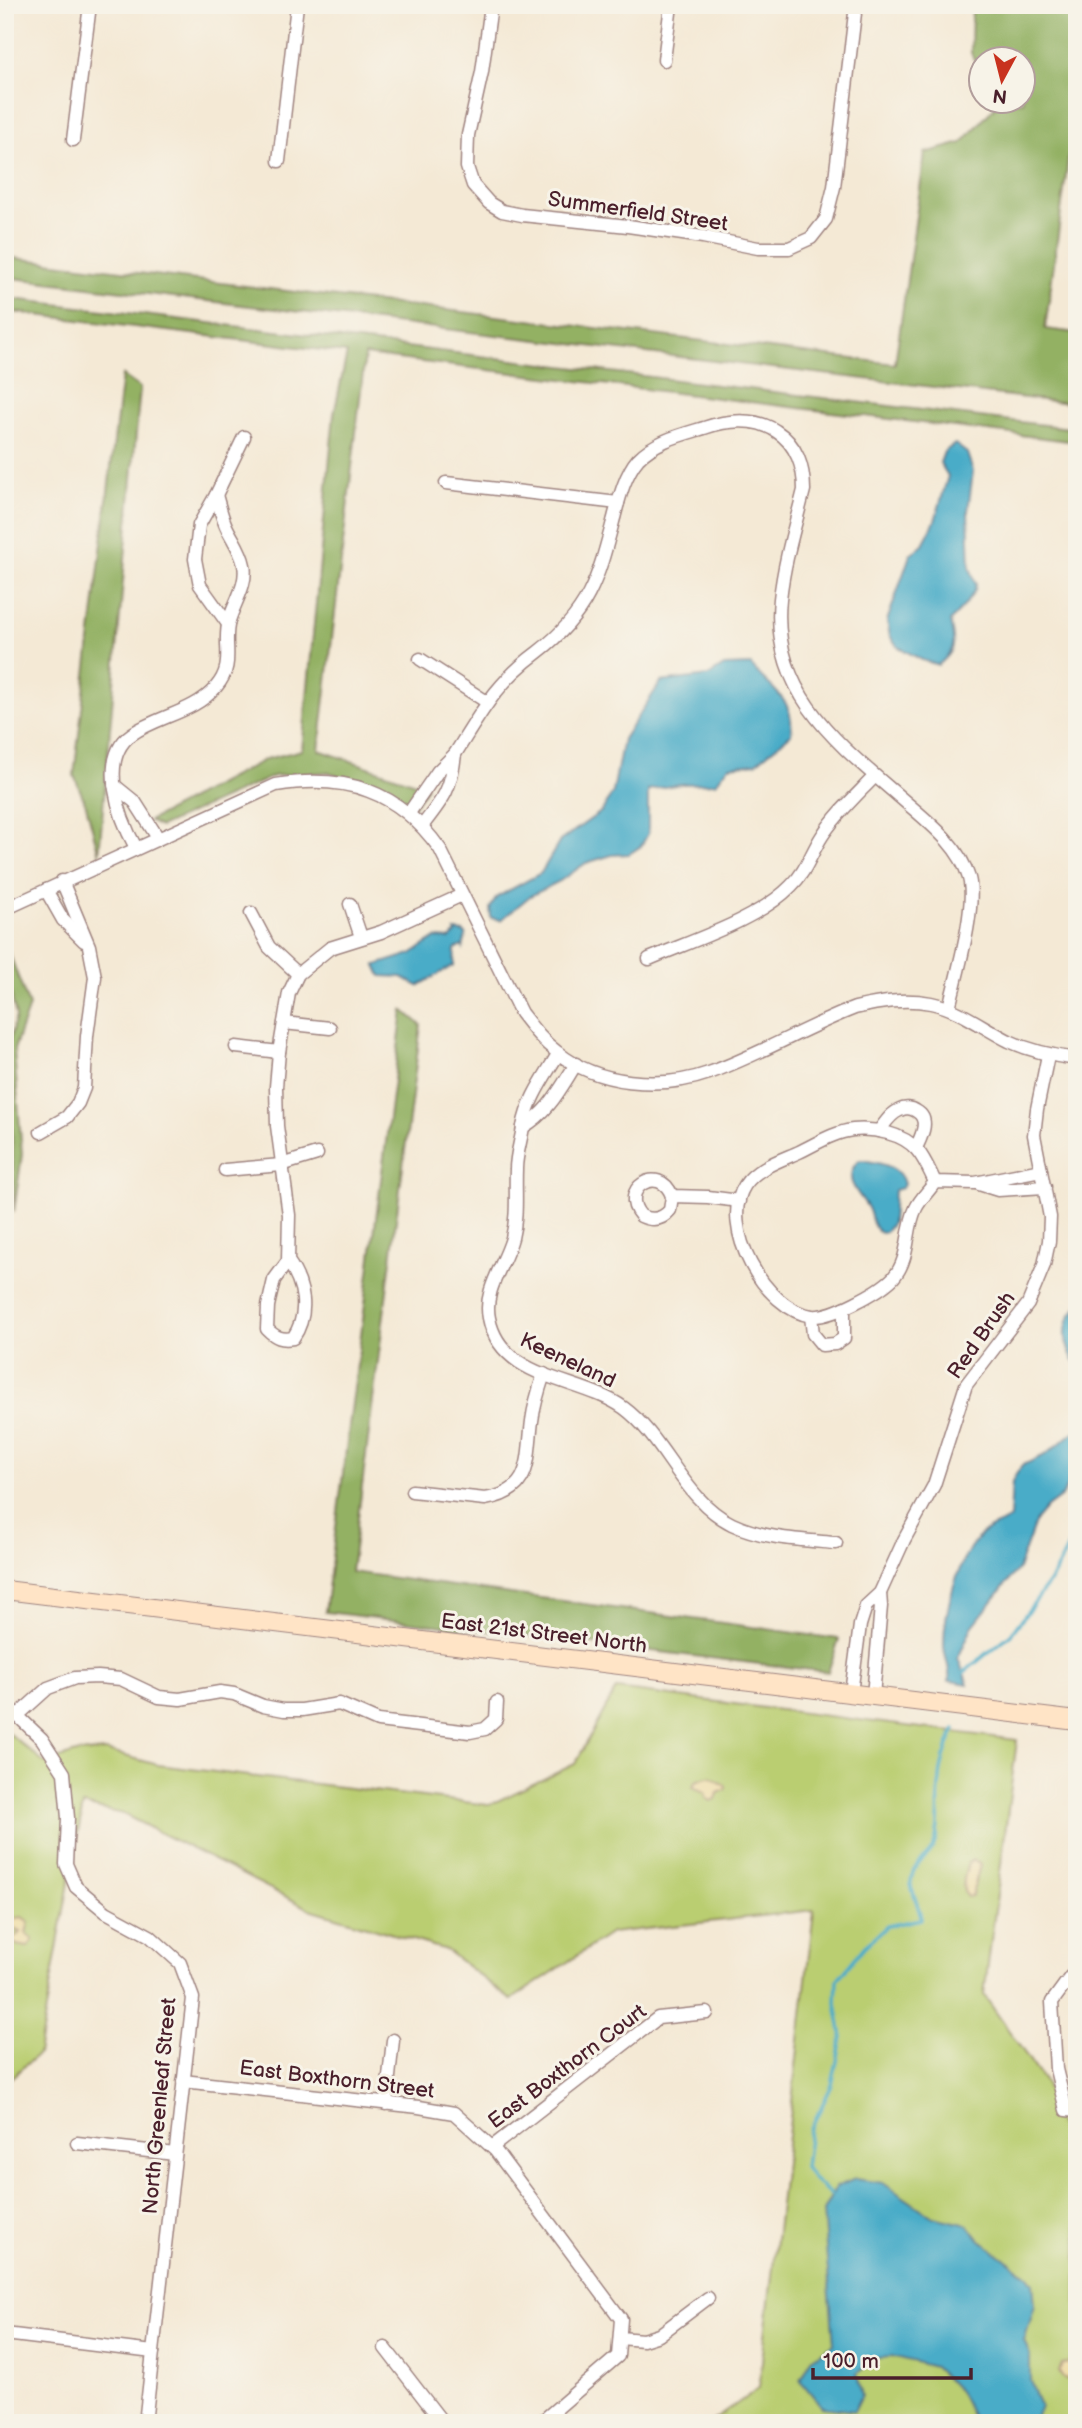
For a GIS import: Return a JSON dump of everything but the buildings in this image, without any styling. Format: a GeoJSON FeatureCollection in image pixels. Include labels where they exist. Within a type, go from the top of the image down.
{"type":"FeatureCollection","features":[{"type":"Feature","properties":{"kind":"main road","name":"East 21st Street North"},"geometry":{"type":"LineString","coordinates":[[5,1590],[1077,1721]]}},
{"type":"Feature","properties":{"kind":"street"},"geometry":{"type":"LineString","coordinates":[[73,140],[90,5]]}},
{"type":"Feature","properties":{"kind":"street"},"geometry":{"type":"LineString","coordinates":[[279,161],[297,5]]}},
{"type":"Feature","properties":{"kind":"street","name":"Summerfield Street"},"geometry":{"type":"LineString","coordinates":[[491,5],[482,72],[468,135],[467,167],[472,181],[489,203],[502,211],[522,215],[640,228],[758,248],[789,248],[811,238],[826,219],[834,187],[856,5]]}},
{"type":"Feature","properties":{"kind":"street"},"geometry":{"type":"LineString","coordinates":[[664,60],[671,5]]}},
{"type":"Feature","properties":{"kind":"street"},"geometry":{"type":"LineString","coordinates":[[409,813],[438,771],[455,754],[494,691],[570,624],[588,598],[600,571],[618,503],[636,461],[666,440],[719,423],[758,423],[782,436],[799,458],[804,473],[804,490],[780,602],[781,642],[794,685],[807,706],[836,741],[948,842],[963,861],[970,880],[968,917],[948,1008]]}},
{"type":"Feature","properties":{"kind":"street"},"geometry":{"type":"LineString","coordinates":[[228,624],[200,585],[195,559],[199,525],[244,437]]}},
{"type":"Feature","properties":{"kind":"street"},"geometry":{"type":"LineString","coordinates":[[446,483],[618,503]]}},
{"type":"Feature","properties":{"kind":"street"},"geometry":{"type":"LineString","coordinates":[[136,848],[117,802],[114,768],[118,750],[130,735],[204,699],[216,687],[225,672],[229,653],[228,624],[243,582],[245,566],[226,526],[216,495]]}},
{"type":"Feature","properties":{"kind":"street"},"geometry":{"type":"LineString","coordinates":[[420,659],[487,702]]}},
{"type":"Feature","properties":{"kind":"street"},"geometry":{"type":"LineString","coordinates":[[422,826],[446,794],[452,778],[455,754]]}},
{"type":"Feature","properties":{"kind":"street"},"geometry":{"type":"LineString","coordinates":[[649,959],[772,903],[793,885],[836,817],[875,776]]}},
{"type":"Feature","properties":{"kind":"street"},"geometry":{"type":"LineString","coordinates":[[5,909],[276,785],[305,780],[342,783],[389,799],[422,826],[440,849],[521,1013],[538,1035],[558,1054],[576,1064],[626,1081],[653,1083],[682,1079],[709,1073],[855,1008],[903,1000],[948,1008],[1007,1040],[1048,1055],[1077,1059]]}},
{"type":"Feature","properties":{"kind":"street"},"geometry":{"type":"LineString","coordinates":[[114,785],[135,802],[158,838]]}},
{"type":"Feature","properties":{"kind":"street"},"geometry":{"type":"LineString","coordinates":[[41,1132],[67,1117],[84,1088],[87,1036],[95,977],[89,946],[62,881]]}},
{"type":"Feature","properties":{"kind":"street"},"geometry":{"type":"LineString","coordinates":[[46,890],[63,920],[89,946]]}},
{"type":"Feature","properties":{"kind":"street"},"geometry":{"type":"LineString","coordinates":[[288,1261],[299,1277],[303,1293],[299,1329],[293,1338],[286,1339],[275,1337],[267,1329],[268,1306],[274,1280],[288,1261],[289,1214],[277,1126],[279,1052],[289,993],[298,974],[330,948],[381,932],[462,895]]}},
{"type":"Feature","properties":{"kind":"street"},"geometry":{"type":"LineString","coordinates":[[350,904],[362,937]]}},
{"type":"Feature","properties":{"kind":"street"},"geometry":{"type":"LineString","coordinates":[[251,913],[269,947],[298,974]]}},
{"type":"Feature","properties":{"kind":"street"},"geometry":{"type":"LineString","coordinates":[[284,1023],[330,1028]]}},
{"type":"Feature","properties":{"kind":"street"},"geometry":{"type":"LineString","coordinates":[[236,1047],[279,1052]]}},
{"type":"Feature","properties":{"kind":"street","name":"Keeneland"},"geometry":{"type":"LineString","coordinates":[[558,1054],[534,1093],[526,1112],[516,1166],[517,1213],[511,1240],[488,1300],[489,1318],[503,1349],[514,1361],[589,1389],[624,1409],[647,1432],[691,1488],[730,1523],[759,1534],[836,1543]]}},
{"type":"Feature","properties":{"kind":"street","name":"Red Brush"},"geometry":{"type":"LineString","coordinates":[[851,1693],[860,1625],[866,1606],[880,1593],[904,1540],[934,1485],[966,1385],[1028,1304],[1037,1286],[1049,1241],[1050,1217],[1034,1135],[1048,1055]]}},
{"type":"Feature","properties":{"kind":"street"},"geometry":{"type":"LineString","coordinates":[[523,1127],[539,1118],[551,1105],[576,1064]]}},
{"type":"Feature","properties":{"kind":"street"},"geometry":{"type":"LineString","coordinates":[[880,1131],[901,1108],[913,1109],[921,1114],[924,1121],[916,1148]]}},
{"type":"Feature","properties":{"kind":"street"},"geometry":{"type":"LineString","coordinates":[[849,1131],[880,1131],[916,1148],[935,1182],[916,1208],[905,1254],[892,1278],[864,1298],[844,1308],[811,1316],[789,1307],[771,1294],[738,1234],[739,1201],[746,1183],[756,1174],[783,1159],[849,1131]]}},
{"type":"Feature","properties":{"kind":"street"},"geometry":{"type":"LineString","coordinates":[[225,1170],[281,1165],[317,1154]]}},
{"type":"Feature","properties":{"kind":"street"},"geometry":{"type":"LineString","coordinates":[[935,1182],[975,1183],[1041,1170]]}},
{"type":"Feature","properties":{"kind":"street"},"geometry":{"type":"LineString","coordinates":[[975,1183],[998,1190],[1045,1186]]}},
{"type":"Feature","properties":{"kind":"street"},"geometry":{"type":"LineString","coordinates":[[672,1196],[739,1201]]}},
{"type":"Feature","properties":{"kind":"street"},"geometry":{"type":"LineString","coordinates":[[811,1316],[813,1334],[822,1345],[835,1345],[844,1338],[844,1308]]}},
{"type":"Feature","properties":{"kind":"street"},"geometry":{"type":"LineString","coordinates":[[412,1491],[485,1499],[496,1497],[516,1487],[529,1462],[532,1418],[544,1374]]}},
{"type":"Feature","properties":{"kind":"street","name":"Red Brush"},"geometry":{"type":"LineString","coordinates":[[873,1696],[880,1593]]}},
{"type":"Feature","properties":{"kind":"street"},"geometry":{"type":"LineString","coordinates":[[18,1716],[48,1688],[75,1678],[99,1676],[121,1679],[159,1696],[180,1699],[220,1692],[284,1710],[339,1704],[378,1721],[470,1732],[485,1729],[496,1720],[498,1702]]}},
{"type":"Feature","properties":{"kind":"street","name":"North Greenleaf Street"},"geometry":{"type":"LineString","coordinates":[[5,1704],[42,1739],[64,1773],[68,1818],[66,1864],[76,1887],[106,1912],[150,1936],[180,1963],[192,1998],[145,2423]]}},
{"type":"Feature","properties":{"kind":"street"},"geometry":{"type":"LineString","coordinates":[[1072,2110],[1056,2070],[1052,2002],[1071,1976],[1077,1974]]}},
{"type":"Feature","properties":{"kind":"street","name":"East Boxthorn Court"},"geometry":{"type":"LineString","coordinates":[[492,2147],[658,2018],[707,2013]]}},
{"type":"Feature","properties":{"kind":"street"},"geometry":{"type":"LineString","coordinates":[[386,2104],[393,2040]]}},
{"type":"Feature","properties":{"kind":"street","name":"East Boxthorn Street"},"geometry":{"type":"LineString","coordinates":[[183,2081],[454,2113],[492,2147],[621,2319],[620,2338]]}},
{"type":"Feature","properties":{"kind":"street"},"geometry":{"type":"LineString","coordinates":[[77,2143],[175,2154]]}},
{"type":"Feature","properties":{"kind":"street"},"geometry":{"type":"LineString","coordinates":[[540,2423],[618,2356],[620,2338],[643,2340],[659,2335],[708,2298]]}},
{"type":"Feature","properties":{"kind":"street"},"geometry":{"type":"LineString","coordinates":[[5,2334],[153,2352]]}},
{"type":"Feature","properties":{"kind":"street"},"geometry":{"type":"LineString","coordinates":[[385,2348],[443,2423]]}},
{"type":"Feature","properties":{"kind":"green space"},"geometry":{"type":"Polygon","coordinates":[[[972,5],[1077,5],[1077,118],[1072,131],[1045,329],[1077,333],[1077,404],[5,277],[5,257],[895,364],[925,153],[962,143],[986,116],[1036,116],[1036,46],[971,46],[972,5]]]}},
{"type":"Feature","properties":{"kind":"green space"},"geometry":{"type":"Polygon","coordinates":[[[5,298],[1077,429],[1077,442],[365,355],[319,750],[427,787],[409,813],[391,792],[328,772],[274,776],[160,827],[149,821],[266,759],[302,750],[334,414],[347,353],[5,311],[5,298]]]}},
{"type":"Feature","properties":{"kind":"green space"},"geometry":{"type":"Polygon","coordinates":[[[122,375],[140,388],[99,854],[86,805],[74,775],[122,375]]]}},
{"type":"Feature","properties":{"kind":"green space"},"geometry":{"type":"Polygon","coordinates":[[[5,942],[29,1006],[14,1050],[22,1154],[14,1212],[11,1104],[5,1092],[5,1057],[16,1016],[5,968],[5,942]]]}},
{"type":"Feature","properties":{"kind":"green space"},"geometry":{"type":"Polygon","coordinates":[[[403,1010],[421,1025],[351,1572],[839,1639],[828,1672],[325,1612],[403,1010]]]}},
{"type":"Feature","properties":{"kind":"green space"},"geometry":{"type":"Polygon","coordinates":[[[616,1689],[1017,1740],[984,1995],[1046,2084],[1063,2138],[1077,2160],[1077,2423],[710,2423],[759,2388],[814,1910],[611,1933],[511,2000],[446,1950],[310,1909],[123,1814],[83,1805],[38,2054],[5,2083],[5,1730],[44,1763],[76,1753],[107,1751],[158,1765],[489,1805],[575,1764],[616,1689]]]}},
{"type":"Feature","properties":{"kind":"sand"},"geometry":{"type":"Polygon","coordinates":[[[707,1777],[726,1786],[716,1799],[711,1801],[706,1798],[705,1792],[693,1787],[696,1781],[707,1777]]]}},
{"type":"Feature","properties":{"kind":"sand"},"geometry":{"type":"Polygon","coordinates":[[[973,1860],[980,1864],[972,1896],[967,1897],[963,1886],[968,1863],[973,1860]]]}},
{"type":"Feature","properties":{"kind":"sand"},"geometry":{"type":"Polygon","coordinates":[[[22,1917],[29,1922],[26,1933],[33,1940],[28,1947],[11,1941],[21,1932],[12,1928],[11,1922],[22,1917]]]}},
{"type":"Feature","properties":{"kind":"sand"},"geometry":{"type":"Polygon","coordinates":[[[1075,2353],[1076,2399],[1071,2381],[1062,2377],[1059,2372],[1062,2364],[1069,2363],[1075,2353]]]}},
{"type":"Feature","properties":{"kind":"water"},"geometry":{"type":"Polygon","coordinates":[[[955,444],[967,453],[973,471],[968,511],[970,568],[976,584],[965,605],[950,621],[953,646],[949,655],[938,665],[898,647],[890,636],[887,621],[910,555],[923,544],[935,521],[948,476],[940,463],[944,452],[955,444]]]}},
{"type":"Feature","properties":{"kind":"water"},"geometry":{"type":"Polygon","coordinates":[[[751,665],[785,702],[791,721],[791,734],[756,763],[729,766],[716,783],[681,784],[648,790],[648,834],[641,846],[629,854],[612,855],[586,863],[560,881],[530,896],[501,920],[491,918],[490,908],[497,897],[541,873],[560,841],[602,811],[613,792],[623,739],[661,682],[708,676],[724,666],[751,665]]]}},
{"type":"Feature","properties":{"kind":"water"},"geometry":{"type":"Polygon","coordinates":[[[455,931],[464,932],[466,935],[463,948],[462,946],[455,949],[454,965],[418,986],[402,977],[381,976],[376,965],[411,954],[436,938],[450,939],[455,931]]]}},
{"type":"Feature","properties":{"kind":"water"},"geometry":{"type":"Polygon","coordinates":[[[862,1160],[893,1169],[904,1184],[902,1188],[894,1190],[892,1223],[885,1232],[881,1233],[873,1225],[868,1208],[851,1180],[853,1168],[862,1160]]]}},
{"type":"Feature","properties":{"kind":"water"},"geometry":{"type":"Polygon","coordinates":[[[1077,1307],[1077,1364],[1069,1350],[1066,1328],[1077,1307]]]}},
{"type":"Feature","properties":{"kind":"water"},"geometry":{"type":"Polygon","coordinates":[[[1077,1430],[1077,1461],[1063,1495],[1036,1520],[1018,1569],[972,1627],[958,1658],[968,1684],[949,1681],[945,1631],[954,1585],[966,1556],[982,1534],[1010,1518],[1012,1482],[1023,1465],[1045,1455],[1077,1430]]]}},
{"type":"Feature","properties":{"kind":"water"},"geometry":{"type":"Polygon","coordinates":[[[855,2179],[883,2183],[933,2217],[968,2225],[980,2240],[1028,2276],[1033,2283],[1035,2305],[1024,2341],[1030,2355],[1030,2381],[1040,2406],[1035,2423],[975,2423],[959,2391],[934,2367],[896,2357],[874,2358],[857,2374],[862,2395],[854,2411],[822,2407],[800,2380],[811,2359],[834,2344],[823,2211],[836,2187],[855,2179]]]}},
{"type":"Feature","properties":{"kind":"waterway"},"geometry":{"type":"LineString","coordinates":[[962,1674],[1011,1634],[1051,1580],[1077,1530]]}},
{"type":"Feature","properties":{"kind":"waterway"},"geometry":{"type":"LineString","coordinates":[[831,2195],[813,2179],[805,2167],[810,2130],[832,2085],[842,2037],[836,2003],[837,1980],[864,1947],[887,1926],[921,1919],[911,1886],[912,1875],[935,1842],[941,1772],[955,1729]]}}]}
